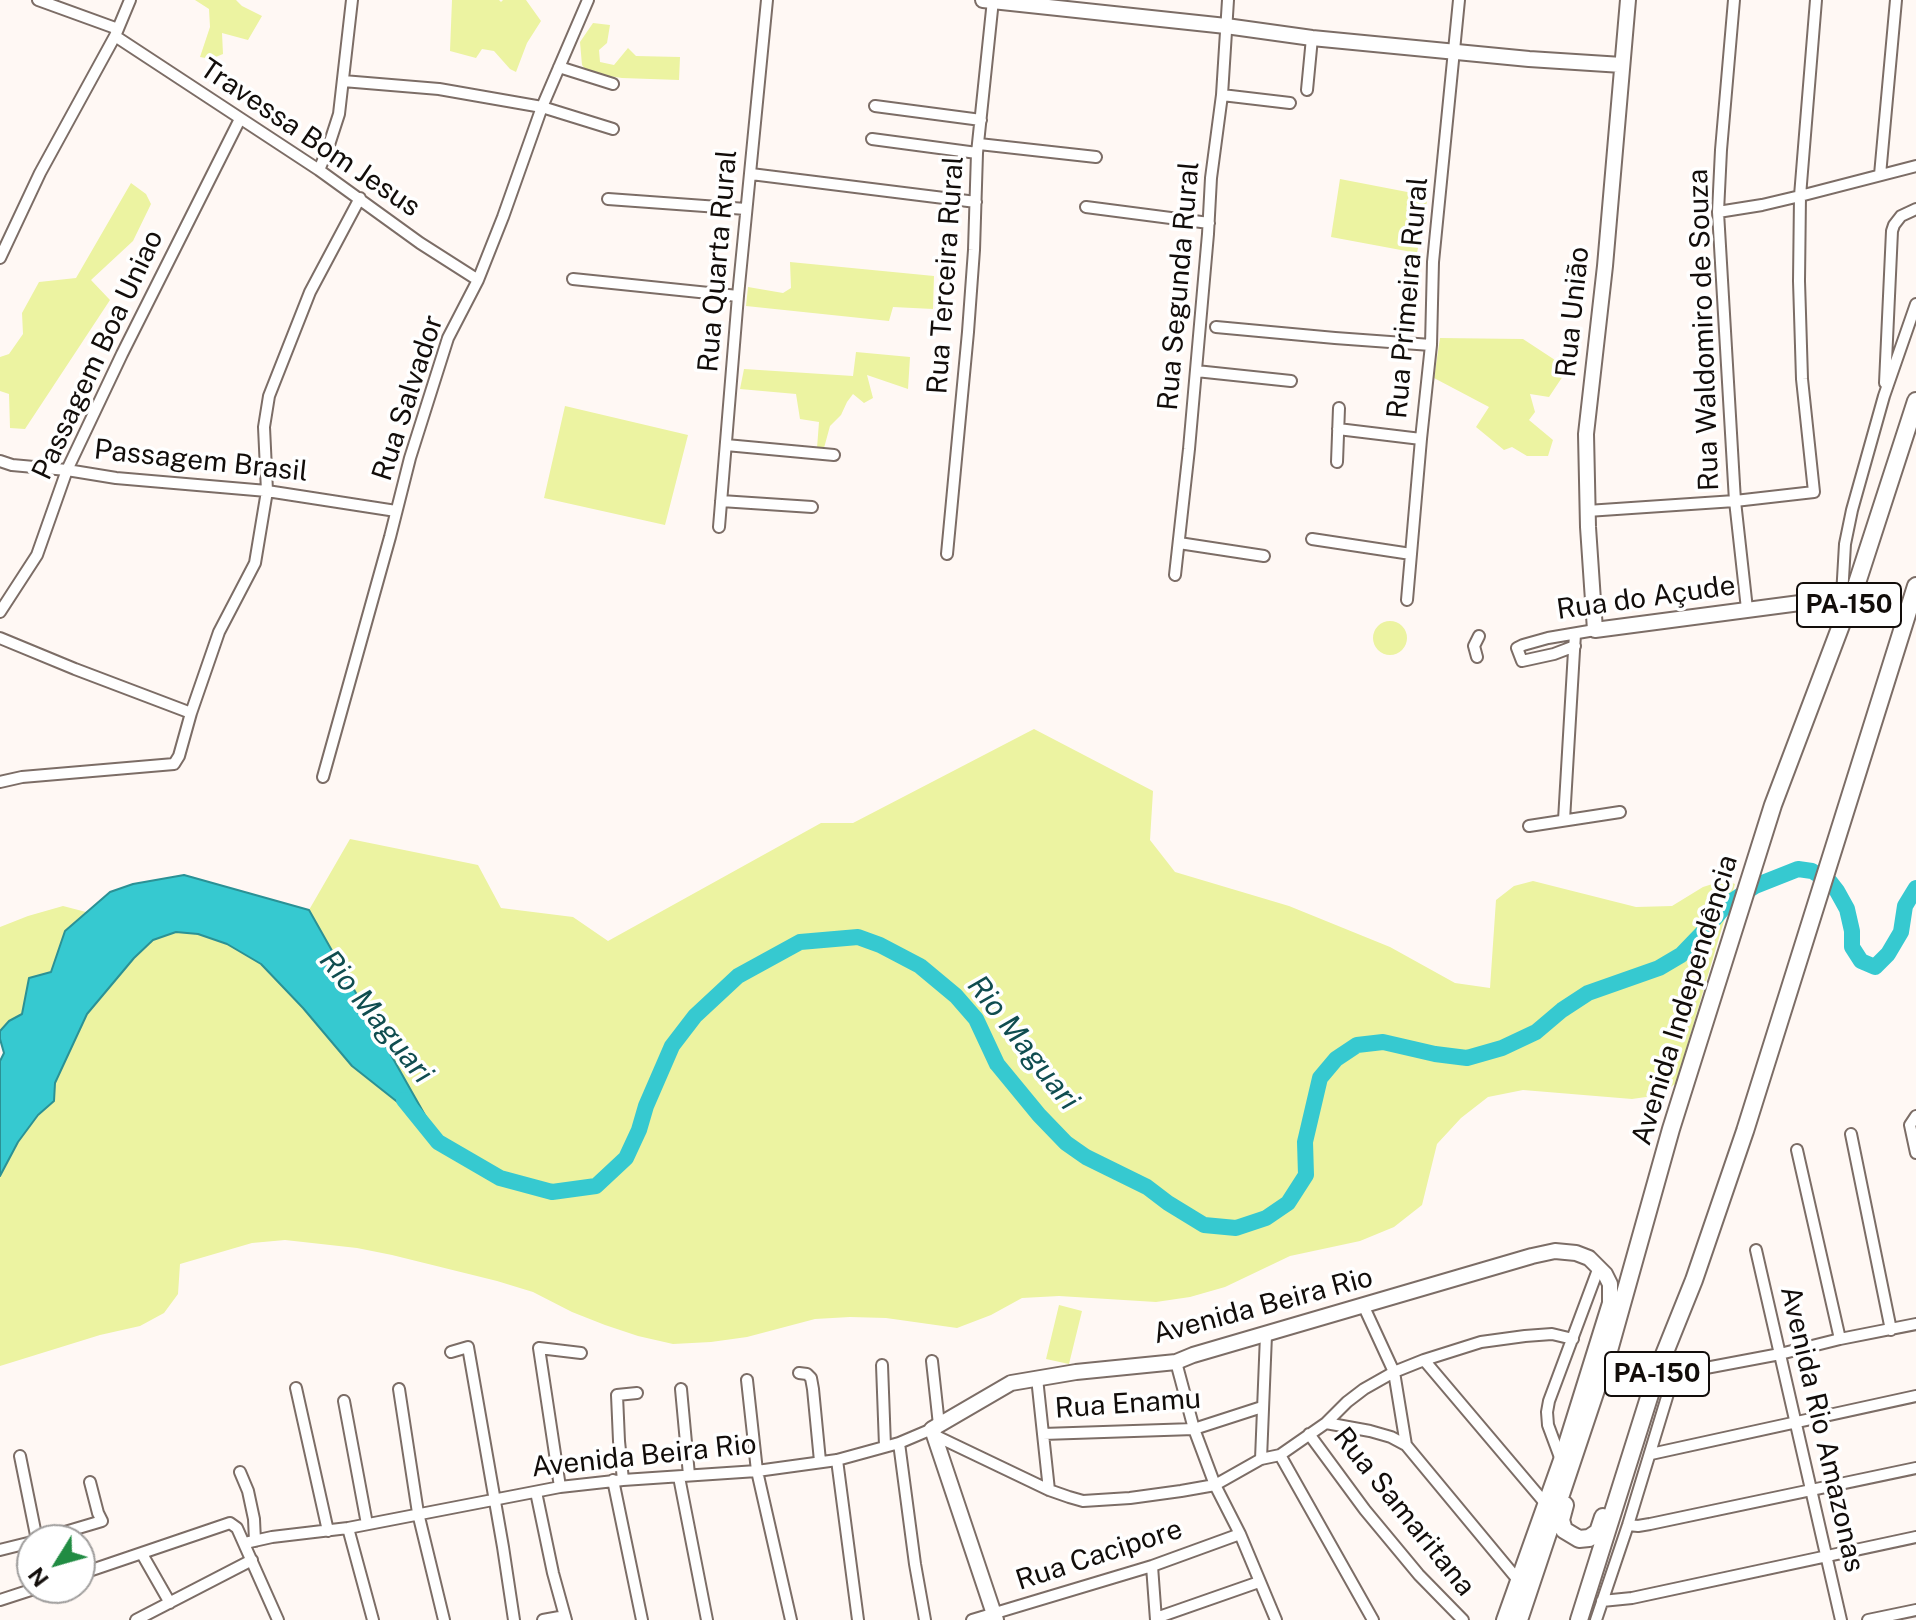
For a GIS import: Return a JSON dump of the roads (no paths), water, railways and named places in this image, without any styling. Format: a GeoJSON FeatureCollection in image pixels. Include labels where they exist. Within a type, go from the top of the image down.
{"type":"FeatureCollection","features":[{"type":"Feature","properties":{"kind":"main road","name":"Avenida Independência"},"geometry":{"type":"LineString","coordinates":[[1519,1620],[1594,1396],[1602,1353],[1773,805],[1916,401]]}},
{"type":"Feature","properties":{"kind":"main road"},"geometry":{"type":"LineString","coordinates":[[1894,465],[1908,449],[1916,429]]}},
{"type":"Feature","properties":{"kind":"main road","name":"PA-150"},"geometry":{"type":"LineString","coordinates":[[1579,1620],[1657,1372],[1694,1280],[1745,1131],[1916,586]]}},
{"type":"Feature","properties":{"kind":"main road"},"geometry":{"type":"LineString","coordinates":[[1594,1396],[1594,1413],[1561,1520],[1564,1530],[1579,1539],[1589,1538],[1598,1532],[1633,1426],[1646,1410]]}},
{"type":"Feature","properties":{"kind":"street","name":"Travessa Bom Jesus"},"geometry":{"type":"LineString","coordinates":[[38,0],[116,33],[478,280]]}},
{"type":"Feature","properties":{"kind":"street"},"geometry":{"type":"LineString","coordinates":[[0,258],[40,173],[116,33],[130,0]]}},
{"type":"Feature","properties":{"kind":"street"},"geometry":{"type":"LineString","coordinates":[[319,170],[339,114],[352,0]]}},
{"type":"Feature","properties":{"kind":"street","name":"Rua Salvador"},"geometry":{"type":"LineString","coordinates":[[323,777],[410,458],[448,338],[478,280],[542,107],[588,0]]}},
{"type":"Feature","properties":{"kind":"street","name":"Rua Quarta Rural"},"geometry":{"type":"LineString","coordinates":[[719,527],[767,0]]}},
{"type":"Feature","properties":{"kind":"street"},"geometry":{"type":"LineString","coordinates":[[990,0],[1529,59],[1622,65]]}},
{"type":"Feature","properties":{"kind":"street","name":"Rua Terceira Rural"},"geometry":{"type":"LineString","coordinates":[[947,554],[948,509],[959,467],[990,0]]}},
{"type":"Feature","properties":{"kind":"street","name":"Rua Segunda Rural"},"geometry":{"type":"LineString","coordinates":[[1175,575],[1208,272],[1211,178],[1222,95],[1228,0]]}},
{"type":"Feature","properties":{"kind":"street","name":"Rua Primeira Rural"},"geometry":{"type":"LineString","coordinates":[[1407,600],[1431,345],[1433,262],[1459,0]]}},
{"type":"Feature","properties":{"kind":"street","name":"Rua União"},"geometry":{"type":"LineString","coordinates":[[1595,630],[1587,511],[1586,434],[1605,266],[1628,0]]}},
{"type":"Feature","properties":{"kind":"street","name":"Rua Waldomiro de Souza"},"geometry":{"type":"LineString","coordinates":[[1734,0],[1718,212],[1735,501],[1747,609]]}},
{"type":"Feature","properties":{"kind":"street"},"geometry":{"type":"LineString","coordinates":[[1587,511],[1814,492],[1800,338],[1800,196],[1816,0]]}},
{"type":"Feature","properties":{"kind":"street"},"geometry":{"type":"LineString","coordinates":[[1880,175],[1896,0]]}},
{"type":"Feature","properties":{"kind":"street"},"geometry":{"type":"LineString","coordinates":[[1307,35],[1307,90]]}},
{"type":"Feature","properties":{"kind":"street"},"geometry":{"type":"LineString","coordinates":[[559,67],[613,84]]}},
{"type":"Feature","properties":{"kind":"street"},"geometry":{"type":"LineString","coordinates":[[343,81],[439,89],[542,107],[613,129]]}},
{"type":"Feature","properties":{"kind":"street"},"geometry":{"type":"LineString","coordinates":[[1222,95],[1290,103]]}},
{"type":"Feature","properties":{"kind":"street"},"geometry":{"type":"LineString","coordinates":[[875,106],[981,120]]}},
{"type":"Feature","properties":{"kind":"street","name":"Passagem Boa Uniao"},"geometry":{"type":"LineString","coordinates":[[0,612],[37,555],[67,470],[240,119]]}},
{"type":"Feature","properties":{"kind":"street"},"geometry":{"type":"LineString","coordinates":[[872,139],[1096,157]]}},
{"type":"Feature","properties":{"kind":"street"},"geometry":{"type":"LineString","coordinates":[[1718,212],[1762,205],[1916,166]]}},
{"type":"Feature","properties":{"kind":"street"},"geometry":{"type":"LineString","coordinates":[[751,174],[976,202]]}},
{"type":"Feature","properties":{"kind":"street"},"geometry":{"type":"LineString","coordinates":[[0,782],[22,777],[174,764],[179,756],[212,652],[226,617],[255,563],[267,491],[264,427],[269,396],[310,292],[360,198]]}},
{"type":"Feature","properties":{"kind":"street"},"geometry":{"type":"LineString","coordinates":[[608,199],[746,209]]}},
{"type":"Feature","properties":{"kind":"street"},"geometry":{"type":"LineString","coordinates":[[1086,207],[1209,223]]}},
{"type":"Feature","properties":{"kind":"street"},"geometry":{"type":"LineString","coordinates":[[1884,396],[1892,231],[1901,216],[1916,209]]}},
{"type":"Feature","properties":{"kind":"street"},"geometry":{"type":"LineString","coordinates":[[573,279],[738,296]]}},
{"type":"Feature","properties":{"kind":"street"},"geometry":{"type":"LineString","coordinates":[[1848,596],[1845,544],[1852,510],[1884,396],[1916,304]]}},
{"type":"Feature","properties":{"kind":"street"},"geometry":{"type":"LineString","coordinates":[[1216,327],[1431,345]]}},
{"type":"Feature","properties":{"kind":"street"},"geometry":{"type":"LineString","coordinates":[[1196,371],[1291,381]]}},
{"type":"Feature","properties":{"kind":"street"},"geometry":{"type":"LineString","coordinates":[[1337,462],[1339,408]]}},
{"type":"Feature","properties":{"kind":"street"},"geometry":{"type":"LineString","coordinates":[[1338,429],[1421,439]]}},
{"type":"Feature","properties":{"kind":"street"},"geometry":{"type":"LineString","coordinates":[[726,445],[834,455]]}},
{"type":"Feature","properties":{"kind":"street","name":"Passagem Brasil"},"geometry":{"type":"LineString","coordinates":[[0,461],[116,478],[267,491],[396,511]]}},
{"type":"Feature","properties":{"kind":"street"},"geometry":{"type":"LineString","coordinates":[[721,501],[812,507]]}},
{"type":"Feature","properties":{"kind":"street"},"geometry":{"type":"LineString","coordinates":[[1312,539],[1411,554]]}},
{"type":"Feature","properties":{"kind":"street"},"geometry":{"type":"LineString","coordinates":[[1177,544],[1264,556]]}},
{"type":"Feature","properties":{"kind":"street","name":"Rua do Açude"},"geometry":{"type":"LineString","coordinates":[[1575,646],[1522,661],[1517,648],[1535,641],[1595,630],[1848,596]]}},
{"type":"Feature","properties":{"kind":"street"},"geometry":{"type":"LineString","coordinates":[[1564,820],[1575,634]]}},
{"type":"Feature","properties":{"kind":"street"},"geometry":{"type":"LineString","coordinates":[[1477,657],[1474,646],[1479,636]]}},
{"type":"Feature","properties":{"kind":"street"},"geometry":{"type":"LineString","coordinates":[[0,638],[191,713]]}},
{"type":"Feature","properties":{"kind":"street"},"geometry":{"type":"LineString","coordinates":[[1529,826],[1620,812]]}},
{"type":"Feature","properties":{"kind":"street"},"geometry":{"type":"LineString","coordinates":[[1913,1120],[1916,1153]]}},
{"type":"Feature","properties":{"kind":"street"},"geometry":{"type":"LineString","coordinates":[[1851,1134],[1891,1330]]}},
{"type":"Feature","properties":{"kind":"street"},"geometry":{"type":"LineString","coordinates":[[1797,1150],[1840,1339]]}},
{"type":"Feature","properties":{"kind":"street","name":"Avenida Rio Amazonas"},"geometry":{"type":"LineString","coordinates":[[1756,1250],[1841,1620]]}},
{"type":"Feature","properties":{"kind":"street","name":"Avenida Beira Rio"},"geometry":{"type":"LineString","coordinates":[[250,1542],[348,1528],[560,1487],[757,1471],[837,1460],[899,1443],[935,1429],[1011,1383],[1176,1362],[1555,1251],[1576,1253],[1589,1258],[1599,1267]]}},
{"type":"Feature","properties":{"kind":"street"},"geometry":{"type":"LineString","coordinates":[[1504,1620],[1602,1353],[1611,1293],[1610,1284],[1599,1267],[1549,1401],[1548,1425],[1561,1460]]}},
{"type":"Feature","properties":{"kind":"street"},"geometry":{"type":"LineString","coordinates":[[1364,1307],[1394,1372],[1406,1445]]}},
{"type":"Feature","properties":{"kind":"street"},"geometry":{"type":"LineString","coordinates":[[1657,1372],[1674,1374],[1916,1324]]}},
{"type":"Feature","properties":{"kind":"street"},"geometry":{"type":"LineString","coordinates":[[935,1429],[1049,1490],[1083,1501],[1130,1498],[1215,1485],[1261,1459],[1280,1455],[1326,1423],[1347,1402],[1394,1372],[1424,1360],[1481,1342],[1552,1334],[1573,1339]]}},
{"type":"Feature","properties":{"kind":"street"},"geometry":{"type":"LineString","coordinates":[[1261,1459],[1266,1335]]}},
{"type":"Feature","properties":{"kind":"street"},"geometry":{"type":"LineString","coordinates":[[451,1352],[468,1347],[514,1620]]}},
{"type":"Feature","properties":{"kind":"street"},"geometry":{"type":"LineString","coordinates":[[560,1487],[539,1348],[581,1353]]}},
{"type":"Feature","properties":{"kind":"street"},"geometry":{"type":"LineString","coordinates":[[1424,1360],[1545,1503]]}},
{"type":"Feature","properties":{"kind":"street"},"geometry":{"type":"LineString","coordinates":[[932,1361],[935,1429],[995,1617]]}},
{"type":"Feature","properties":{"kind":"street"},"geometry":{"type":"LineString","coordinates":[[1176,1362],[1194,1429],[1215,1485],[1240,1534],[1276,1620]]}},
{"type":"Feature","properties":{"kind":"street"},"geometry":{"type":"LineString","coordinates":[[882,1365],[885,1446]]}},
{"type":"Feature","properties":{"kind":"street"},"geometry":{"type":"LineString","coordinates":[[799,1373],[811,1378],[820,1461]]}},
{"type":"Feature","properties":{"kind":"street"},"geometry":{"type":"LineString","coordinates":[[1596,1620],[1674,1374]]}},
{"type":"Feature","properties":{"kind":"street"},"geometry":{"type":"LineString","coordinates":[[1037,1378],[1049,1490]]}},
{"type":"Feature","properties":{"kind":"street"},"geometry":{"type":"LineString","coordinates":[[747,1380],[757,1471],[791,1620]]}},
{"type":"Feature","properties":{"kind":"street"},"geometry":{"type":"LineString","coordinates":[[296,1388],[328,1531]]}},
{"type":"Feature","properties":{"kind":"street"},"geometry":{"type":"LineString","coordinates":[[399,1389],[418,1513],[444,1620]]}},
{"type":"Feature","properties":{"kind":"street"},"geometry":{"type":"LineString","coordinates":[[681,1389],[684,1476],[707,1620]]}},
{"type":"Feature","properties":{"kind":"street"},"geometry":{"type":"LineString","coordinates":[[637,1393],[617,1395],[618,1480],[642,1620]]}},
{"type":"Feature","properties":{"kind":"street"},"geometry":{"type":"LineString","coordinates":[[1651,1454],[1916,1396]]}},
{"type":"Feature","properties":{"kind":"street"},"geometry":{"type":"LineString","coordinates":[[344,1401],[367,1524]]}},
{"type":"Feature","properties":{"kind":"street","name":"Rua Enamu"},"geometry":{"type":"LineString","coordinates":[[1043,1434],[1194,1429],[1262,1407]]}},
{"type":"Feature","properties":{"kind":"street"},"geometry":{"type":"LineString","coordinates":[[1326,1423],[1370,1431],[1406,1445],[1518,1580]]}},
{"type":"Feature","properties":{"kind":"street","name":"Rua Samaritana"},"geometry":{"type":"LineString","coordinates":[[1309,1434],[1365,1510],[1419,1575],[1463,1620]]}},
{"type":"Feature","properties":{"kind":"street"},"geometry":{"type":"LineString","coordinates":[[899,1443],[925,1620]]}},
{"type":"Feature","properties":{"kind":"street"},"geometry":{"type":"LineString","coordinates":[[1280,1455],[1373,1620]]}},
{"type":"Feature","properties":{"kind":"street"},"geometry":{"type":"LineString","coordinates":[[20,1456],[33,1524]]}},
{"type":"Feature","properties":{"kind":"street"},"geometry":{"type":"LineString","coordinates":[[837,1460],[858,1620]]}},
{"type":"Feature","properties":{"kind":"street"},"geometry":{"type":"LineString","coordinates":[[1628,1525],[1650,1524],[1916,1468]]}},
{"type":"Feature","properties":{"kind":"street"},"geometry":{"type":"LineString","coordinates":[[240,1472],[254,1519],[250,1542],[252,1560],[278,1620]]}},
{"type":"Feature","properties":{"kind":"street"},"geometry":{"type":"LineString","coordinates":[[90,1482],[102,1521],[92,1524]]}},
{"type":"Feature","properties":{"kind":"street"},"geometry":{"type":"LineString","coordinates":[[536,1492],[566,1618],[543,1620]]}},
{"type":"Feature","properties":{"kind":"street"},"geometry":{"type":"LineString","coordinates":[[96,1569],[227,1524],[237,1528],[250,1542]]}},
{"type":"Feature","properties":{"kind":"street"},"geometry":{"type":"LineString","coordinates":[[348,1528],[373,1620]]}},
{"type":"Feature","properties":{"kind":"street","name":"Rua Cacipore"},"geometry":{"type":"LineString","coordinates":[[972,1620],[995,1617],[1240,1534]]}},
{"type":"Feature","properties":{"kind":"street"},"geometry":{"type":"LineString","coordinates":[[1602,1601],[1632,1598],[1916,1537]]}},
{"type":"Feature","properties":{"kind":"street"},"geometry":{"type":"LineString","coordinates":[[142,1554],[170,1603]]}},
{"type":"Feature","properties":{"kind":"street"},"geometry":{"type":"LineString","coordinates":[[136,1620],[252,1560]]}},
{"type":"Feature","properties":{"kind":"street"},"geometry":{"type":"LineString","coordinates":[[1152,1566],[1156,1619],[1259,1582]]}},
{"type":"Feature","properties":{"kind":"street"},"geometry":{"type":"LineString","coordinates":[[1868,1620],[1916,1610]]}},
{"type":"Feature","properties":{"kind":"water"},"geometry":{"type":"Polygon","coordinates":[[[184,875],[309,910],[434,1131],[352,1066],[261,964],[227,944],[198,934],[176,932],[153,940],[87,1014],[55,1083],[54,1101],[38,1115],[18,1142],[0,1176],[0,1061],[4,1053],[0,1031],[9,1021],[22,1014],[29,978],[51,972],[65,931],[110,892],[133,884],[184,875]]]}},
{"type":"Feature","properties":{"kind":"waterway","name":"Rio Maguari"},"geometry":{"type":"LineString","coordinates":[[404,1100],[438,1142],[500,1178],[552,1192],[596,1186],[626,1158],[672,1046],[695,1016],[738,976],[800,942],[858,937],[920,966],[956,996],[976,1019],[997,1064],[1066,1143],[1086,1157],[1147,1187],[1204,1225],[1236,1228],[1266,1218],[1288,1203],[1306,1175],[1305,1142],[1320,1078],[1336,1059],[1357,1045],[1383,1042],[1467,1058],[1502,1048],[1536,1032],[1588,993],[1659,968],[1681,955],[1726,905],[1755,886],[1798,869],[1812,871],[1830,882],[1847,909],[1852,947],[1861,961],[1875,967],[1888,954],[1901,932],[1905,906],[1916,888]]}}]}
